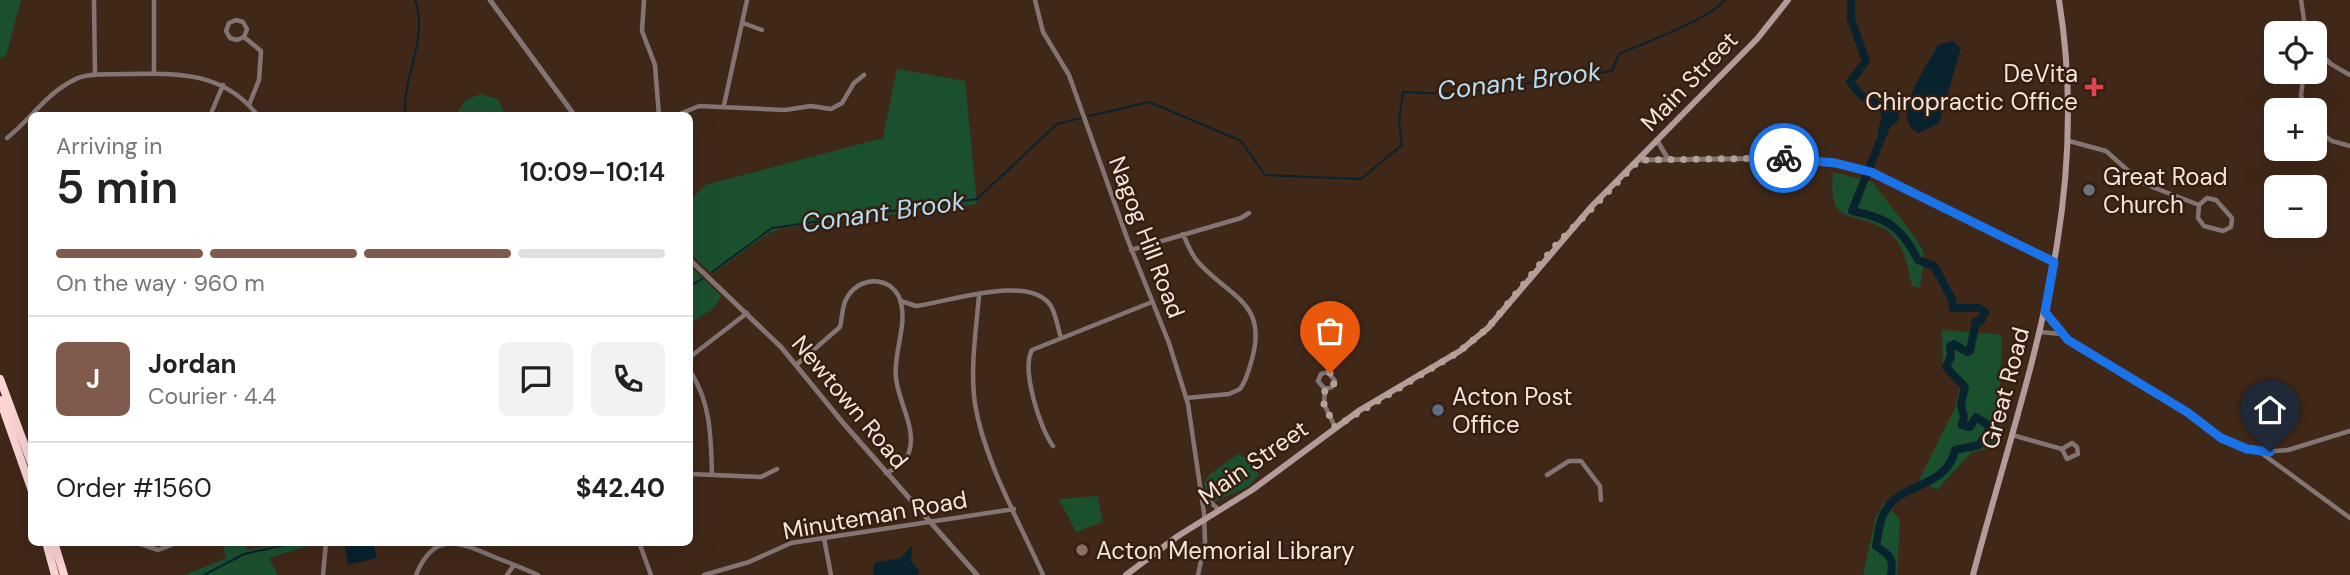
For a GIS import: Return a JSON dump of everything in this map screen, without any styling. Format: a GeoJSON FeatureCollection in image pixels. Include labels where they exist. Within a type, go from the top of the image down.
{"type":"FeatureCollection","features":[{"type":"Feature","properties":{"kind":"highway"},"geometry":{"type":"LineString","coordinates":[[0,379],[28,455]]}},
{"type":"Feature","properties":{"kind":"highway"},"geometry":{"type":"LineString","coordinates":[[0,400],[28,480]]}},
{"type":"Feature","properties":{"kind":"highway"},"geometry":{"type":"LineString","coordinates":[[47,546],[55,575]]}},
{"type":"Feature","properties":{"kind":"highway"},"geometry":{"type":"LineString","coordinates":[[55,546],[64,575]]}},
{"type":"Feature","properties":{"kind":"main road","name":"Main Street"},"geometry":{"type":"LineString","coordinates":[[1126,575],[1203,520],[1252,490],[1335,427],[1460,351],[1488,328],[1554,247],[1757,39],[1788,0]]}},
{"type":"Feature","properties":{"kind":"main road","name":"Great Road"},"geometry":{"type":"LineString","coordinates":[[1973,575],[2041,332],[2067,179],[2067,65],[2059,0]]}},
{"type":"Feature","properties":{"kind":"street"},"geometry":{"type":"LineString","coordinates":[[94,0],[94,75]]}},
{"type":"Feature","properties":{"kind":"street"},"geometry":{"type":"LineString","coordinates":[[154,0],[154,73]]}},
{"type":"Feature","properties":{"kind":"street"},"geometry":{"type":"LineString","coordinates":[[490,0],[572,112]]}},
{"type":"Feature","properties":{"kind":"street"},"geometry":{"type":"LineString","coordinates":[[644,0],[642,30],[655,65],[659,112]]}},
{"type":"Feature","properties":{"kind":"street"},"geometry":{"type":"LineString","coordinates":[[724,105],[747,0]]}},
{"type":"Feature","properties":{"kind":"street","name":"Nagog Hill Road"},"geometry":{"type":"LineString","coordinates":[[1035,0],[1043,32],[1069,75],[1186,398],[1203,495],[1205,542],[1198,575]]}},
{"type":"Feature","properties":{"kind":"street"},"geometry":{"type":"LineString","coordinates":[[2301,0],[2304,21]]}},
{"type":"Feature","properties":{"kind":"street"},"geometry":{"type":"LineString","coordinates":[[236,20],[243,22],[247,29],[244,37],[237,40],[230,38],[226,31],[229,23],[236,20]]}},
{"type":"Feature","properties":{"kind":"street"},"geometry":{"type":"LineString","coordinates":[[743,23],[762,30]]}},
{"type":"Feature","properties":{"kind":"street"},"geometry":{"type":"LineString","coordinates":[[244,37],[261,51],[259,80],[249,104]]}},
{"type":"Feature","properties":{"kind":"street"},"geometry":{"type":"LineString","coordinates":[[2327,59],[2350,75]]}},
{"type":"Feature","properties":{"kind":"street"},"geometry":{"type":"LineString","coordinates":[[34,112],[62,86],[80,77],[154,73],[198,75],[223,85],[249,104],[255,112]]}},
{"type":"Feature","properties":{"kind":"street"},"geometry":{"type":"LineString","coordinates":[[683,112],[692,107],[724,105],[785,110],[809,106],[833,109],[842,103],[854,83],[864,75]]}},
{"type":"Feature","properties":{"kind":"street"},"geometry":{"type":"LineString","coordinates":[[212,112],[223,85]]}},
{"type":"Feature","properties":{"kind":"street"},"geometry":{"type":"LineString","coordinates":[[7,138],[28,118]]}},
{"type":"Feature","properties":{"kind":"street"},"geometry":{"type":"LineString","coordinates":[[2327,137],[2350,146]]}},
{"type":"Feature","properties":{"kind":"street"},"geometry":{"type":"LineString","coordinates":[[2069,141],[2103,149],[2142,183],[2199,205]]}},
{"type":"Feature","properties":{"kind":"street"},"geometry":{"type":"LineString","coordinates":[[1658,142],[1668,159]]}},
{"type":"Feature","properties":{"kind":"street"},"geometry":{"type":"LineString","coordinates":[[1639,160],[1806,159],[1863,169],[2054,262]]}},
{"type":"Feature","properties":{"kind":"street"},"geometry":{"type":"LineString","coordinates":[[2206,198],[2216,200],[2232,218],[2231,228],[2222,231],[2201,224],[2197,218],[2199,205],[2206,198]]}},
{"type":"Feature","properties":{"kind":"street"},"geometry":{"type":"LineString","coordinates":[[1131,250],[1241,218],[1250,213]]}},
{"type":"Feature","properties":{"kind":"street"},"geometry":{"type":"LineString","coordinates":[[1183,234],[1197,261],[1250,310],[1257,330],[1252,359],[1240,389],[1232,393],[1186,398]]}},
{"type":"Feature","properties":{"kind":"street","name":"Newtown Road"},"geometry":{"type":"LineString","coordinates":[[693,263],[747,313],[796,365],[976,575]]}},
{"type":"Feature","properties":{"kind":"street"},"geometry":{"type":"LineString","coordinates":[[796,365],[837,331],[846,299],[859,285],[877,281],[886,283],[900,300],[916,306],[1016,289],[1030,291],[1051,307],[1061,338]]}},
{"type":"Feature","properties":{"kind":"street"},"geometry":{"type":"LineString","coordinates":[[979,296],[975,400],[986,444],[1043,575]]}},
{"type":"Feature","properties":{"kind":"street"},"geometry":{"type":"LineString","coordinates":[[886,473],[906,460],[911,446],[895,369],[902,316],[900,300]]}},
{"type":"Feature","properties":{"kind":"street"},"geometry":{"type":"LineString","coordinates":[[1053,446],[1044,431],[1027,365],[1032,350],[1152,302]]}},
{"type":"Feature","properties":{"kind":"street"},"geometry":{"type":"LineString","coordinates":[[2045,312],[2061,334],[2187,412],[2221,438],[2260,452],[2350,518]]}},
{"type":"Feature","properties":{"kind":"street"},"geometry":{"type":"LineString","coordinates":[[693,355],[747,313]]}},
{"type":"Feature","properties":{"kind":"street"},"geometry":{"type":"LineString","coordinates":[[2041,332],[2061,334]]}},
{"type":"Feature","properties":{"kind":"street"},"geometry":{"type":"LineString","coordinates":[[693,377],[701,392],[710,423],[712,475]]}},
{"type":"Feature","properties":{"kind":"street"},"geometry":{"type":"LineString","coordinates":[[1325,389],[1324,404],[1335,427]]}},
{"type":"Feature","properties":{"kind":"street"},"geometry":{"type":"LineString","coordinates":[[2260,452],[2275,451],[2350,431]]}},
{"type":"Feature","properties":{"kind":"street"},"geometry":{"type":"LineString","coordinates":[[2012,435],[2062,449]]}},
{"type":"Feature","properties":{"kind":"street"},"geometry":{"type":"LineString","coordinates":[[2272,462],[2275,451]]}},
{"type":"Feature","properties":{"kind":"street"},"geometry":{"type":"LineString","coordinates":[[1547,475],[1569,461],[1581,461],[1600,486],[1601,500]]}},
{"type":"Feature","properties":{"kind":"street"},"geometry":{"type":"LineString","coordinates":[[693,474],[761,477],[777,469]]}},
{"type":"Feature","properties":{"kind":"street"},"geometry":{"type":"LineString","coordinates":[[1203,495],[1219,510]]}},
{"type":"Feature","properties":{"kind":"street","name":"Minuteman Road"},"geometry":{"type":"LineString","coordinates":[[704,575],[748,562],[783,545],[1014,509]]}},
{"type":"Feature","properties":{"kind":"street"},"geometry":{"type":"LineString","coordinates":[[824,538],[831,575]]}},
{"type":"Feature","properties":{"kind":"street"},"geometry":{"type":"LineString","coordinates":[[146,546],[158,550],[168,546]]}},
{"type":"Feature","properties":{"kind":"street"},"geometry":{"type":"LineString","coordinates":[[323,575],[326,546]]}},
{"type":"Feature","properties":{"kind":"street"},"geometry":{"type":"LineString","coordinates":[[416,575],[428,552],[439,546]]}},
{"type":"Feature","properties":{"kind":"street"},"geometry":{"type":"LineString","coordinates":[[471,546],[538,575]]}},
{"type":"Feature","properties":{"kind":"street"},"geometry":{"type":"LineString","coordinates":[[640,546],[650,575]]}},
{"type":"Feature","properties":{"kind":"street"},"geometry":{"type":"LineString","coordinates":[[507,575],[514,565]]}},
{"type":"Feature","properties":{"kind":"green space"},"geometry":{"type":"Polygon","coordinates":[[[0,0],[21,0],[6,56],[0,58],[0,0]]]}},
{"type":"Feature","properties":{"kind":"green space"},"geometry":{"type":"Polygon","coordinates":[[[897,69],[965,81],[977,204],[782,228],[769,233],[712,274],[693,256],[693,198],[705,185],[883,138],[897,69]]]}},
{"type":"Feature","properties":{"kind":"green space"},"geometry":{"type":"Polygon","coordinates":[[[480,94],[498,99],[504,112],[458,112],[465,101],[480,94]]]}},
{"type":"Feature","properties":{"kind":"green space"},"geometry":{"type":"Polygon","coordinates":[[[1833,172],[1873,182],[1910,231],[1924,255],[1920,288],[1912,286],[1904,254],[1890,233],[1838,209],[1832,189],[1833,172]]]}},
{"type":"Feature","properties":{"kind":"green space"},"geometry":{"type":"Polygon","coordinates":[[[693,269],[721,296],[714,308],[693,322],[693,269]]]}},
{"type":"Feature","properties":{"kind":"green space"},"geometry":{"type":"Polygon","coordinates":[[[1942,330],[2002,335],[2000,386],[2005,422],[1993,448],[1972,452],[1937,490],[1919,480],[1955,408],[1961,384],[1943,370],[1942,330]]]}},
{"type":"Feature","properties":{"kind":"green space"},"geometry":{"type":"Polygon","coordinates":[[[1238,454],[1252,461],[1259,474],[1249,486],[1214,502],[1207,495],[1204,484],[1209,475],[1238,454]]]}},
{"type":"Feature","properties":{"kind":"green space"},"geometry":{"type":"Polygon","coordinates":[[[1097,496],[1103,522],[1076,532],[1059,499],[1097,496]]]}},
{"type":"Feature","properties":{"kind":"green space"},"geometry":{"type":"Polygon","coordinates":[[[1885,502],[1900,520],[1897,575],[1863,575],[1876,516],[1885,502]]]}},
{"type":"Feature","properties":{"kind":"green space"},"geometry":{"type":"Polygon","coordinates":[[[223,546],[246,546],[247,550],[268,546],[309,546],[269,558],[278,575],[185,575],[226,558],[223,546]]]}},
{"type":"Feature","properties":{"kind":"water"},"geometry":{"type":"Polygon","coordinates":[[[1953,41],[1961,48],[1939,123],[1919,133],[1910,126],[1907,117],[1912,92],[1938,45],[1953,41]]]}},
{"type":"Feature","properties":{"kind":"water"},"geometry":{"type":"Polygon","coordinates":[[[1891,93],[1900,108],[1898,121],[1878,135],[1884,98],[1891,93]]]}},
{"type":"Feature","properties":{"kind":"water"},"geometry":{"type":"Polygon","coordinates":[[[912,545],[911,562],[919,570],[918,575],[874,575],[873,566],[876,562],[901,558],[912,545]]]}},
{"type":"Feature","properties":{"kind":"water"},"geometry":{"type":"Polygon","coordinates":[[[345,546],[374,546],[377,558],[348,565],[345,546]]]}},
{"type":"Feature","properties":{"kind":"waterway"},"geometry":{"type":"LineString","coordinates":[[405,112],[407,87],[419,29],[415,0]]}},
{"type":"Feature","properties":{"kind":"waterway","name":"Conant Brook"},"geometry":{"type":"LineString","coordinates":[[1089,116],[1149,102],[1241,141],[1265,175],[1361,179],[1402,145],[1399,120],[1403,92],[1452,94],[1612,71],[1619,54],[1692,22],[1718,7],[1724,0]]}},
{"type":"Feature","properties":{"kind":"waterway"},"geometry":{"type":"LineString","coordinates":[[1851,0],[1851,19],[1866,61],[1850,82],[1861,95],[1883,108],[1887,124],[1852,211],[1884,221],[1899,232],[1918,260],[1934,266],[1952,299],[1953,308],[1979,308],[1985,312],[1981,321],[1976,321],[1970,351],[1967,352],[1954,344],[1950,346],[1951,356],[1946,367],[1965,387],[1961,405],[1964,417],[1962,425],[1970,427],[1976,417],[1991,427],[1979,445],[1955,450],[1950,463],[1942,472],[1901,495],[1884,513],[1876,546],[1890,558],[1891,575]]}},
{"type":"Feature","properties":{"kind":"waterway","name":"Conant Brook"},"geometry":{"type":"LineString","coordinates":[[712,272],[772,228],[977,199],[1057,124],[1081,118]]}},
{"type":"Feature","properties":{"kind":"waterway","name":"Conant Brook"},"geometry":{"type":"LineString","coordinates":[[693,284],[702,279]]}},
{"type":"Feature","properties":{"kind":"waterway","name":"Conant Brook"},"geometry":{"type":"LineString","coordinates":[[204,575],[244,554],[281,546]]}},
{"type":"Feature","properties":{"kind":"way so far"},"geometry":{"type":"LineString","coordinates":[[1330,373],[1335,378],[1335,383],[1325,389],[1324,404],[1335,427],[1460,351],[1488,328],[1554,247],[1591,206],[1639,160],[1784,158]]}},
{"type":"Feature","properties":{"kind":"place","name":"DeVita Chiropractic Office"},"geometry":{"type":"Point","coordinates":[2094,87]}},
{"type":"Feature","properties":{"kind":"place","name":"Great Road Church"},"geometry":{"type":"Point","coordinates":[2089,190]}},
{"type":"Feature","properties":{"kind":"place","name":"Acton Post Office"},"geometry":{"type":"Point","coordinates":[1438,410]}},
{"type":"Feature","properties":{"kind":"place","name":"Acton Memorial Library"},"geometry":{"type":"Point","coordinates":[1082,550]}},
{"type":"Feature","properties":{"kind":"route"},"geometry":{"type":"LineString","coordinates":[[1784,158],[1835,163],[1871,172],[2054,262],[2045,312],[2061,334],[2187,412],[2221,438],[2247,449],[2270,452]]}}]}
